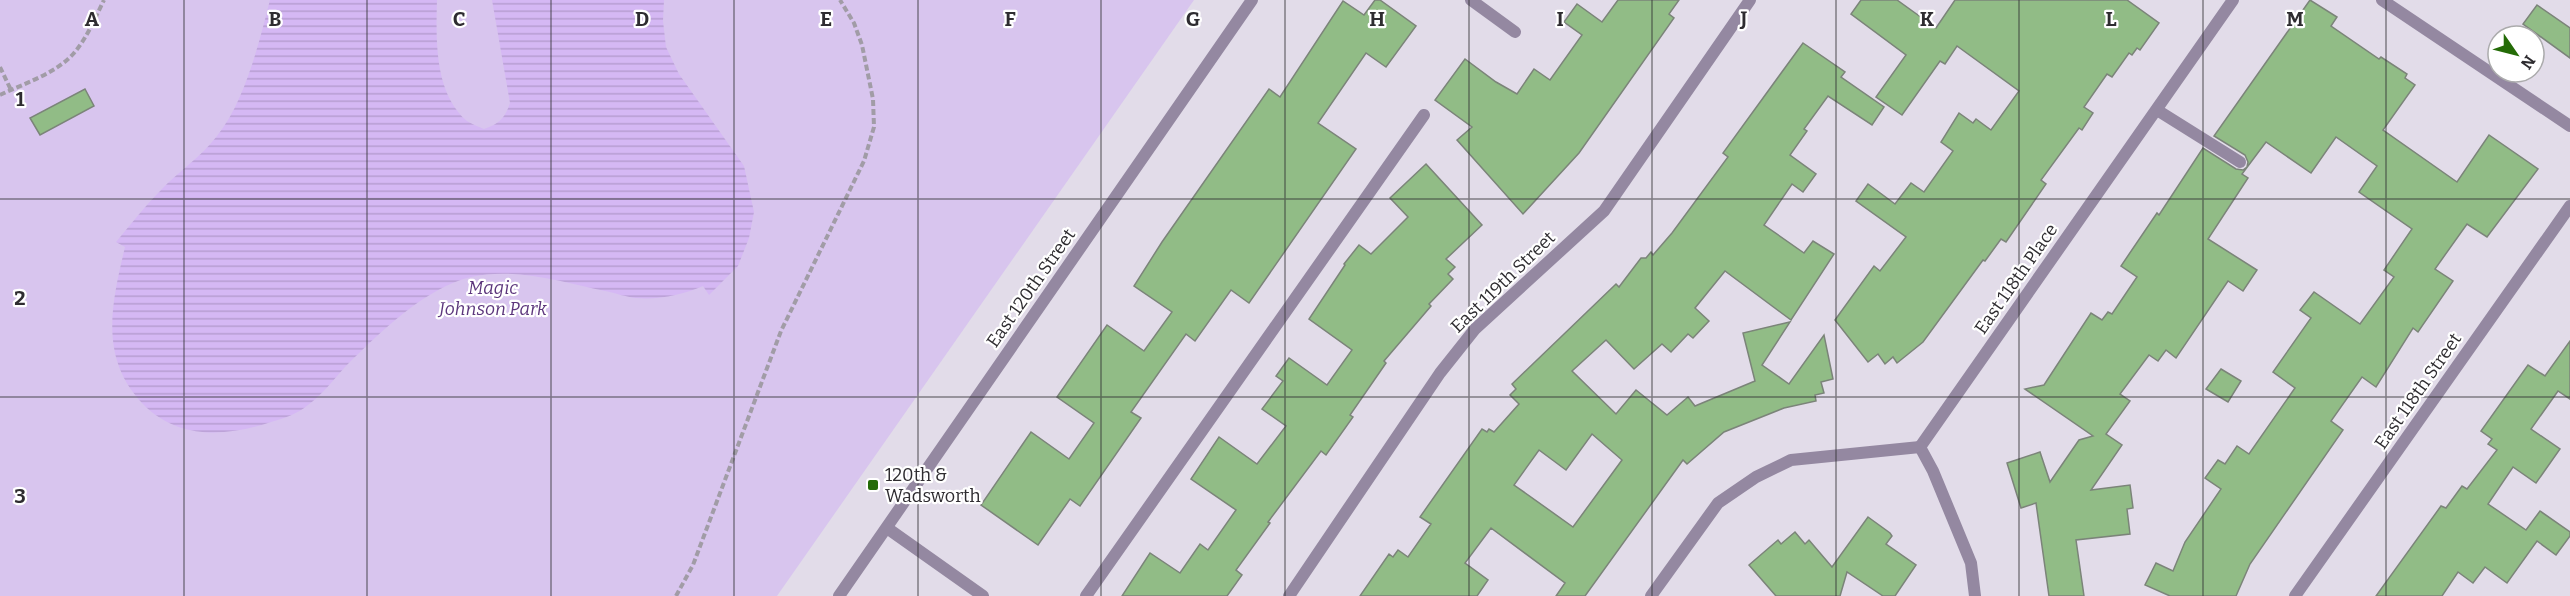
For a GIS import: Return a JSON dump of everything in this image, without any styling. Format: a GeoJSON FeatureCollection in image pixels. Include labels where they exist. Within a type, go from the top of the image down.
{"type":"FeatureCollection","features":[{"type":"Feature","properties":{"kind":"street","name":"East 120th Street"},"geometry":{"type":"LineString","coordinates":[[839,596],[1252,0]]}},
{"type":"Feature","properties":{"kind":"street"},"geometry":{"type":"LineString","coordinates":[[1471,0],[1515,32]]}},
{"type":"Feature","properties":{"kind":"street","name":"East 119th Street"},"geometry":{"type":"LineString","coordinates":[[1289,596],[1440,373],[1475,329],[1604,211],[1750,0]]}},
{"type":"Feature","properties":{"kind":"street","name":"East 118th Place"},"geometry":{"type":"LineString","coordinates":[[1920,447],[2233,0]]}},
{"type":"Feature","properties":{"kind":"street"},"geometry":{"type":"LineString","coordinates":[[2382,0],[2570,126]]}},
{"type":"Feature","properties":{"kind":"street"},"geometry":{"type":"LineString","coordinates":[[2157,110],[2240,162]]}},
{"type":"Feature","properties":{"kind":"street"},"geometry":{"type":"LineString","coordinates":[[1086,596],[1424,115]]}},
{"type":"Feature","properties":{"kind":"street","name":"East 118th Street"},"geometry":{"type":"LineString","coordinates":[[2295,596],[2570,206]]}},
{"type":"Feature","properties":{"kind":"street"},"geometry":{"type":"LineString","coordinates":[[1651,596],[1718,503],[1756,477],[1791,460],[1839,453],[1920,447],[1933,471],[1971,563],[1975,596]]}},
{"type":"Feature","properties":{"kind":"street"},"geometry":{"type":"LineString","coordinates":[[887,528],[983,596]]}},
{"type":"Feature","properties":{"kind":"path"},"geometry":{"type":"LineString","coordinates":[[0,95],[52,69],[73,54],[104,0]]}},
{"type":"Feature","properties":{"kind":"path"},"geometry":{"type":"LineString","coordinates":[[676,596],[693,565],[782,330],[864,161],[874,127],[873,99],[862,45],[854,23],[840,0]]}},
{"type":"Feature","properties":{"kind":"path"},"geometry":{"type":"LineString","coordinates":[[0,67],[11,90]]}},
{"type":"Feature","properties":{"kind":"green space","name":"Magic Johnson Park"},"geometry":{"type":"Polygon","coordinates":[[[0,0],[1194,0],[777,596],[0,596],[0,0]]]}},
{"type":"Feature","properties":{"kind":"shaded area"},"geometry":{"type":"Polygon","coordinates":[[[270,0],[437,0],[437,48],[439,65],[448,96],[467,121],[484,129],[501,120],[510,103],[492,0],[664,0],[663,21],[666,47],[679,74],[744,166],[754,212],[749,238],[738,266],[709,295],[703,286],[679,294],[653,298],[632,297],[521,275],[488,274],[471,277],[454,282],[437,291],[404,313],[359,353],[318,397],[291,415],[255,427],[223,432],[206,432],[175,426],[147,408],[131,390],[121,371],[112,332],[116,290],[125,247],[116,242],[155,196],[210,144],[227,122],[250,71],[270,0]]]}},
{"type":"Feature","properties":{"kind":"building"},"geometry":{"type":"Polygon","coordinates":[[[1375,0],[1380,0],[1416,26],[1386,67],[1366,53],[1318,123],[1356,149],[1249,303],[1231,290],[1195,341],[1186,334],[1131,412],[1141,418],[1080,506],[1070,499],[1038,545],[981,505],[1031,432],[1069,459],[1094,423],[1057,397],[1107,325],[1144,351],[1172,312],[1134,286],[1162,242],[1269,89],[1280,97],[1343,1],[1364,15],[1375,0]]]}},
{"type":"Feature","properties":{"kind":"building"},"geometry":{"type":"Polygon","coordinates":[[[1618,0],[1679,0],[1669,14],[1674,18],[1579,153],[1523,214],[1457,140],[1472,127],[1435,100],[1465,59],[1517,94],[1534,69],[1550,80],[1582,35],[1564,22],[1577,4],[1602,22],[1618,0]]]}},
{"type":"Feature","properties":{"kind":"building"},"geometry":{"type":"Polygon","coordinates":[[[1861,0],[1897,0],[1936,28],[1955,0],[2127,0],[2159,23],[2140,50],[2137,48],[2132,55],[2129,53],[2112,77],[2107,74],[2084,107],[2093,113],[2082,130],[2079,128],[2041,180],[2046,184],[2006,242],[2001,239],[1985,261],[1983,260],[1923,342],[1897,363],[1893,357],[1885,364],[1878,354],[1868,362],[1835,320],[1874,266],[1880,271],[1906,237],[1856,201],[1868,184],[1895,204],[1911,183],[1924,192],[1953,151],[1941,142],[1959,113],[1973,123],[1976,119],[1991,130],[2019,91],[1957,46],[1945,64],[1940,61],[1902,115],[1876,97],[1906,55],[1851,14],[1861,0]]]}},
{"type":"Feature","properties":{"kind":"building"},"geometry":{"type":"Polygon","coordinates":[[[2310,0],[2337,17],[2331,26],[2379,59],[2381,57],[2407,74],[2405,78],[2415,85],[2383,130],[2457,182],[2489,135],[2538,169],[2487,237],[2467,224],[2435,269],[2453,281],[2418,332],[2413,328],[2376,387],[2362,377],[2331,421],[2343,430],[2250,564],[2236,596],[2170,596],[2145,585],[2156,563],[2173,571],[2185,542],[2221,489],[2205,478],[2218,460],[2225,464],[2237,446],[2249,454],[2295,388],[2273,372],[2311,318],[2300,310],[2314,292],[2360,324],[2394,277],[2384,270],[2412,229],[2359,192],[2377,166],[2336,137],[2311,173],[2266,142],[2242,174],[2248,178],[2208,239],[2257,270],[2243,291],[2228,281],[2176,358],[2166,350],[2158,361],[2149,355],[2120,394],[2130,401],[2106,434],[2122,445],[2091,490],[2130,485],[2133,508],[2127,509],[2130,534],[2076,540],[2084,596],[2049,596],[2036,503],[2021,508],[2007,463],[2040,452],[2050,482],[2079,440],[2093,436],[2025,389],[2044,385],[2091,313],[2102,320],[2108,312],[2112,314],[2137,277],[2121,266],[2157,213],[2159,215],[2203,148],[2236,169],[2243,170],[2247,167],[2248,162],[2245,155],[2214,136],[2310,0]]]}},
{"type":"Feature","properties":{"kind":"building"},"geometry":{"type":"Polygon","coordinates":[[[2537,5],[2570,28],[2570,58],[2546,41],[2546,24],[2523,24],[2537,5]]]}},
{"type":"Feature","properties":{"kind":"building"},"geometry":{"type":"Polygon","coordinates":[[[1803,43],[1845,72],[1841,77],[1884,107],[1872,125],[1828,96],[1804,129],[1807,131],[1790,155],[1816,174],[1803,192],[1792,184],[1764,225],[1804,253],[1813,241],[1834,254],[1791,320],[1725,271],[1695,308],[1709,321],[1693,338],[1688,334],[1671,352],[1662,344],[1634,369],[1606,340],[1572,371],[1616,414],[1636,390],[1667,415],[1688,397],[1695,406],[1755,381],[1743,333],[1790,322],[1762,365],[1789,384],[1824,335],[1833,379],[1821,382],[1824,393],[1815,395],[1816,401],[1784,408],[1724,432],[1687,464],[1683,460],[1585,596],[1556,596],[1565,583],[1491,528],[1465,563],[1488,580],[1477,596],[1360,596],[1389,554],[1393,557],[1398,550],[1408,557],[1431,524],[1420,517],[1482,429],[1494,432],[1519,404],[1510,395],[1516,389],[1512,384],[1616,284],[1619,287],[1641,258],[1646,258],[1651,252],[1653,255],[1728,157],[1723,153],[1803,43]],[[1592,434],[1566,470],[1539,450],[1514,485],[1573,527],[1622,460],[1592,434]]]}},
{"type":"Feature","properties":{"kind":"building"},"geometry":{"type":"Polygon","coordinates":[[[85,89],[94,106],[40,135],[30,118],[85,89]]]}},
{"type":"Feature","properties":{"kind":"building"},"geometry":{"type":"Polygon","coordinates":[[[1426,164],[1482,225],[1446,259],[1455,267],[1448,274],[1453,279],[1429,304],[1431,306],[1384,361],[1386,363],[1350,415],[1353,417],[1326,455],[1321,451],[1268,522],[1270,523],[1236,570],[1242,575],[1227,596],[1122,596],[1150,553],[1180,573],[1200,544],[1208,550],[1236,510],[1191,479],[1219,437],[1257,464],[1286,426],[1262,409],[1283,381],[1276,376],[1289,358],[1327,385],[1352,350],[1309,319],[1359,245],[1371,254],[1408,217],[1390,198],[1426,164]]]}},
{"type":"Feature","properties":{"kind":"building"},"geometry":{"type":"Polygon","coordinates":[[[2570,341],[2570,399],[2558,391],[2531,429],[2560,449],[2536,483],[2513,467],[2488,504],[2526,530],[2540,511],[2570,532],[2570,536],[2556,555],[2537,541],[2507,583],[2485,567],[2473,583],[2458,572],[2442,596],[2376,596],[2441,506],[2446,508],[2462,486],[2467,489],[2497,450],[2488,444],[2492,439],[2481,431],[2528,365],[2545,376],[2570,341]]]}},
{"type":"Feature","properties":{"kind":"building"},"geometry":{"type":"Polygon","coordinates":[[[2221,369],[2241,381],[2228,402],[2206,389],[2221,369]]]}},
{"type":"Feature","properties":{"kind":"building"},"geometry":{"type":"Polygon","coordinates":[[[1868,517],[1892,536],[1886,544],[1916,565],[1895,596],[1883,596],[1847,572],[1840,596],[1776,596],[1749,565],[1778,540],[1781,544],[1795,532],[1805,544],[1809,540],[1832,567],[1868,517]]]}},
{"type":"Feature","properties":{"kind":"place","name":"120th & Wadsworth"},"geometry":{"type":"Point","coordinates":[873,485]}}]}
